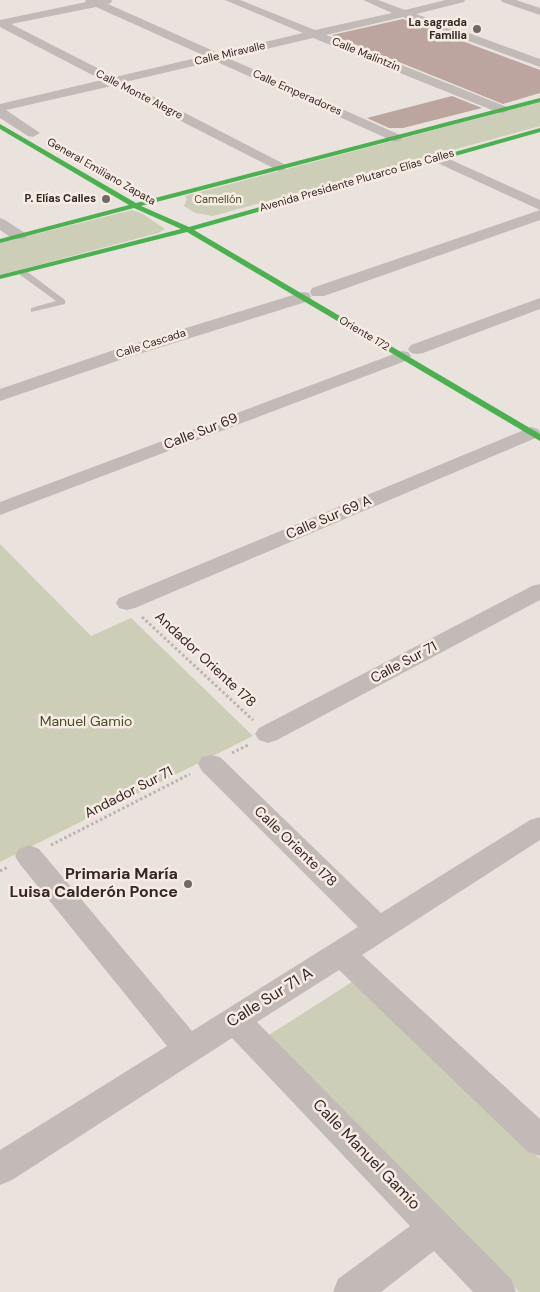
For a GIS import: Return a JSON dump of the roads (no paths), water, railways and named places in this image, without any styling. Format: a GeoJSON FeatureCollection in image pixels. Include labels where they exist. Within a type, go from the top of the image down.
{"type":"FeatureCollection","features":[{"type":"Feature","properties":{"kind":"main road"},"geometry":{"type":"LineString","coordinates":[[0,241],[540,100]]}},
{"type":"Feature","properties":{"kind":"main road","name":"General Emiliano Zapata"},"geometry":{"type":"LineString","coordinates":[[0,117],[33,133],[150,202],[204,225]]}},
{"type":"Feature","properties":{"kind":"main road","name":"General Emiliano Zapata"},"geometry":{"type":"LineString","coordinates":[[0,126],[135,206],[188,229]]}},
{"type":"Feature","properties":{"kind":"main road","name":"Avenida Presidente Plutarco Elías Calles"},"geometry":{"type":"LineString","coordinates":[[0,277],[204,225],[540,130]]}},
{"type":"Feature","properties":{"kind":"main road"},"geometry":{"type":"LineString","coordinates":[[204,225],[238,245]]}},
{"type":"Feature","properties":{"kind":"main road","name":"Oriente 172"},"geometry":{"type":"LineString","coordinates":[[188,229],[310,292],[409,350],[535,436]]}},
{"type":"Feature","properties":{"kind":"main road","name":"Oriente 172"},"geometry":{"type":"LineString","coordinates":[[310,292],[334,301]]}},
{"type":"Feature","properties":{"kind":"main road","name":"Oriente 172"},"geometry":{"type":"LineString","coordinates":[[409,350],[434,359]]}},
{"type":"Feature","properties":{"kind":"street"},"geometry":{"type":"LineString","coordinates":[[0,23],[94,2],[114,0]]}},
{"type":"Feature","properties":{"kind":"street","name":"Calle Malintzin"},"geometry":{"type":"LineString","coordinates":[[230,0],[502,110]]}},
{"type":"Feature","properties":{"kind":"street"},"geometry":{"type":"LineString","coordinates":[[368,0],[540,63]]}},
{"type":"Feature","properties":{"kind":"street","name":"Calle Miravalle"},"geometry":{"type":"LineString","coordinates":[[0,108],[460,0]]}},
{"type":"Feature","properties":{"kind":"street"},"geometry":{"type":"LineString","coordinates":[[506,0],[540,12]]}},
{"type":"Feature","properties":{"kind":"street","name":"Calle Emperadores"},"geometry":{"type":"LineString","coordinates":[[94,2],[395,138]]}},
{"type":"Feature","properties":{"kind":"street","name":"Calle Monte Alegre"},"geometry":{"type":"LineString","coordinates":[[0,23],[279,167]]}},
{"type":"Feature","properties":{"kind":"street"},"geometry":{"type":"LineString","coordinates":[[0,112],[33,133]]}},
{"type":"Feature","properties":{"kind":"street"},"geometry":{"type":"LineString","coordinates":[[438,158],[540,206]]}},
{"type":"Feature","properties":{"kind":"street","name":"Calle Cascada"},"geometry":{"type":"LineString","coordinates":[[0,395],[540,215]]}},
{"type":"Feature","properties":{"kind":"street"},"geometry":{"type":"LineString","coordinates":[[0,222],[19,236]]}},
{"type":"Feature","properties":{"kind":"street","name":"Calle Sur 69"},"geometry":{"type":"LineString","coordinates":[[0,509],[409,350],[540,303]]}},
{"type":"Feature","properties":{"kind":"street","name":"Calle Sur 69 A"},"geometry":{"type":"LineString","coordinates":[[126,603],[535,436]]}},
{"type":"Feature","properties":{"kind":"street","name":"Calle Sur 71"},"geometry":{"type":"LineString","coordinates":[[268,734],[540,591]]}},
{"type":"Feature","properties":{"kind":"street","name":"Calle Oriente 178"},"geometry":{"type":"LineString","coordinates":[[211,764],[380,930]]}},
{"type":"Feature","properties":{"kind":"street","name":"Calle Sur 71 A"},"geometry":{"type":"LineString","coordinates":[[0,1168],[189,1050],[234,1019],[342,954],[540,827]]}},
{"type":"Feature","properties":{"kind":"street"},"geometry":{"type":"LineString","coordinates":[[29,856],[189,1050]]}},
{"type":"Feature","properties":{"kind":"street"},"geometry":{"type":"LineString","coordinates":[[342,954],[539,1137]]}},
{"type":"Feature","properties":{"kind":"street","name":"Calle Manuel Gamio"},"geometry":{"type":"LineString","coordinates":[[234,1019],[498,1292]]}},
{"type":"Feature","properties":{"kind":"street"},"geometry":{"type":"LineString","coordinates":[[351,1292],[436,1228]]}},
{"type":"Feature","properties":{"kind":"lane"},"geometry":{"type":"LineString","coordinates":[[22,272],[62,302],[34,310]]}},
{"type":"Feature","properties":{"kind":"place","name":"La sagrada Familia"},"geometry":{"type":"Point","coordinates":[477,29]}},
{"type":"Feature","properties":{"kind":"place","name":"P. Elías Calles"},"geometry":{"type":"Point","coordinates":[106,199]}},
{"type":"Feature","properties":{"kind":"place","name":"Primaria María Luisa Calderón Ponce"},"geometry":{"type":"Point","coordinates":[188,884]}},
{"type":"Feature","properties":{"kind":"park label","name":"Camellón"},"geometry":{"type":"Point","coordinates":[218,200]}},
{"type":"Feature","properties":{"kind":"park label","name":"Manuel Gamio"},"geometry":{"type":"Point","coordinates":[86,722]}}]}
